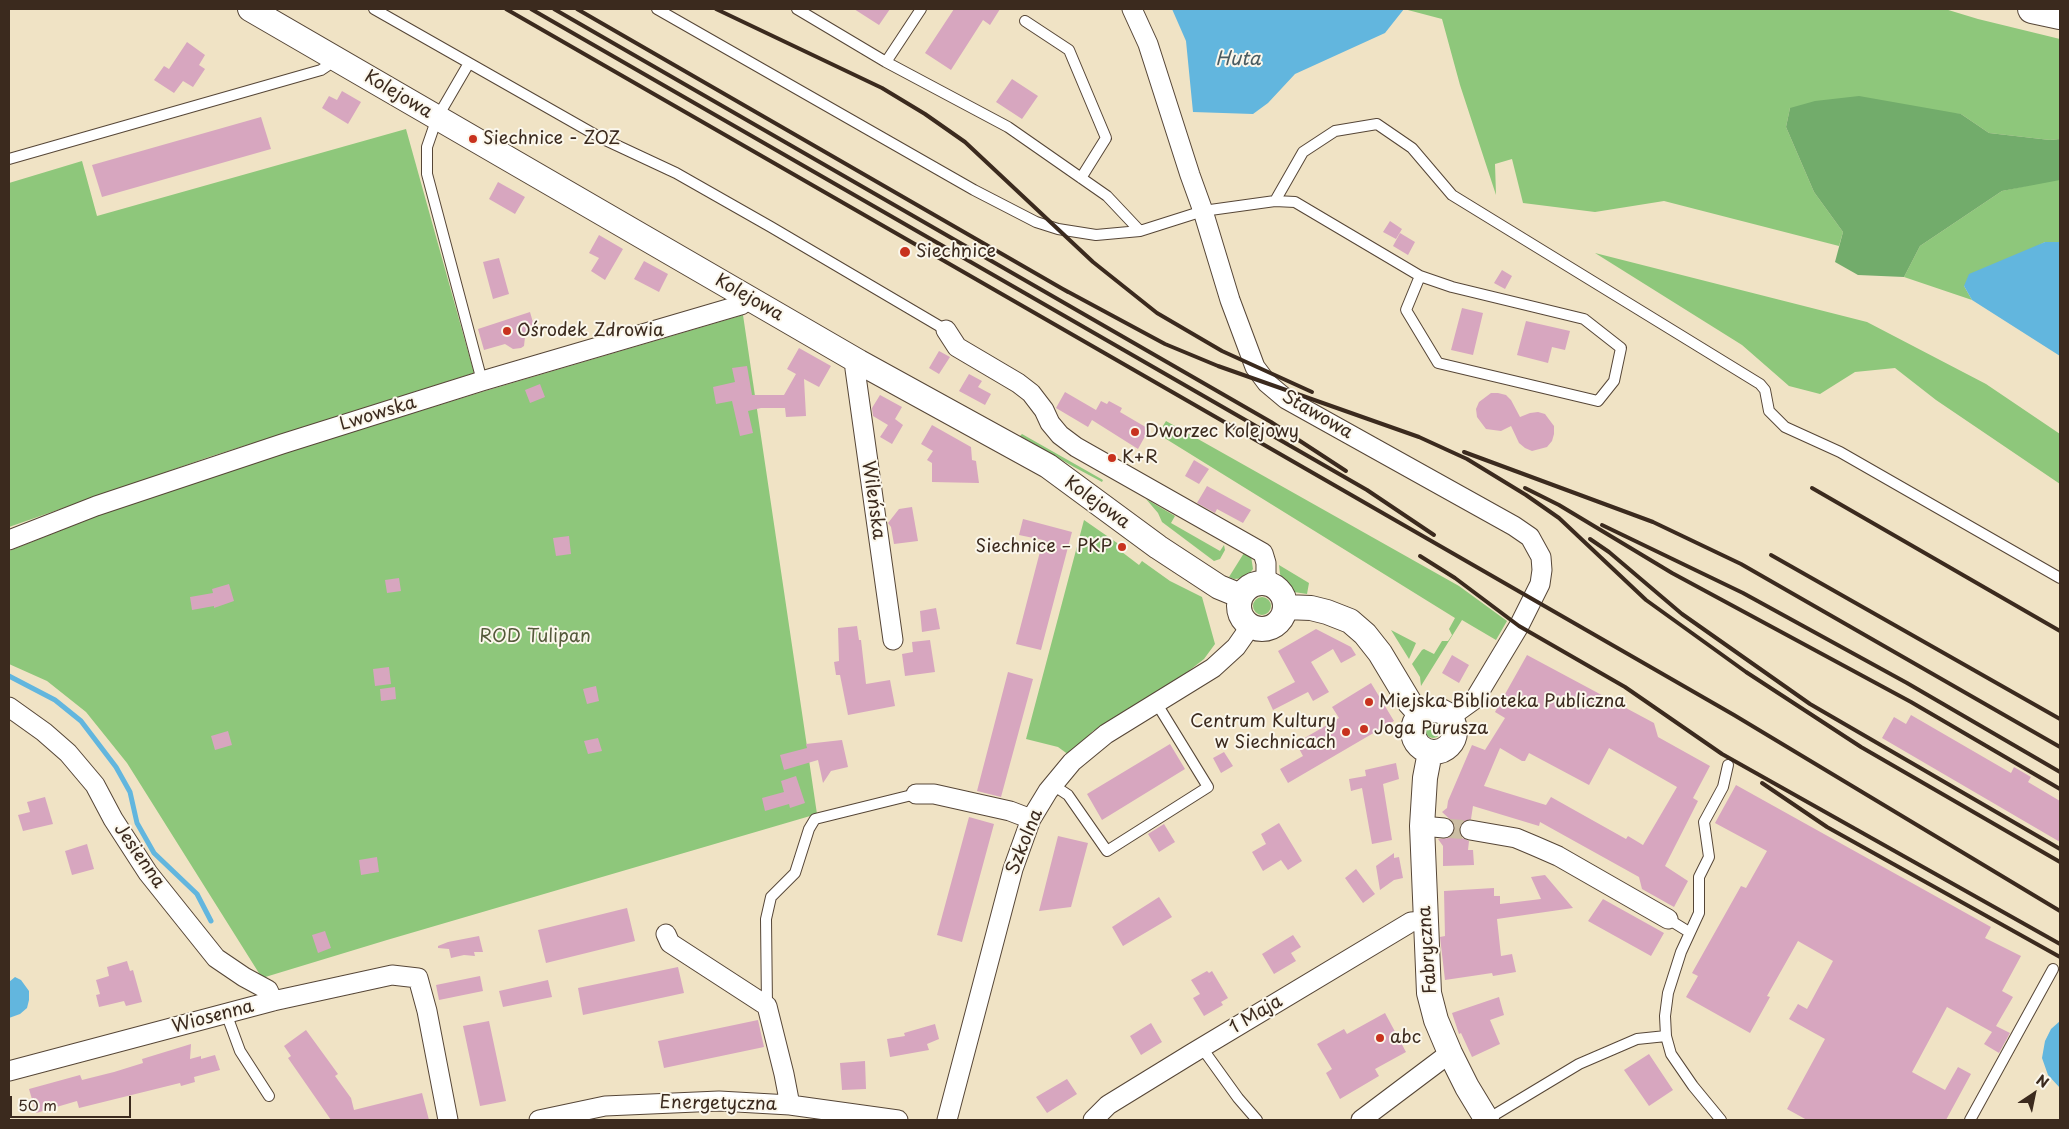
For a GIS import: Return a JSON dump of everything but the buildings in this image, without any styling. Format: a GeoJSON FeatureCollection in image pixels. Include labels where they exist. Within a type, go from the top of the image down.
{"type":"FeatureCollection","features":[{"type":"Feature","properties":{"kind":"main road"},"geometry":{"type":"LineString","coordinates":[[2032,9],[2060,15]]}},
{"type":"Feature","properties":{"kind":"street","name":"Kolejowa"},"geometry":{"type":"LineString","coordinates":[[250,9],[859,362],[1048,466],[1158,547],[1219,587],[1241,596]]}},
{"type":"Feature","properties":{"kind":"street","name":"Stawowa"},"geometry":{"type":"LineString","coordinates":[[1132,9],[1148,44],[1230,300],[1254,366],[1267,384],[1286,399],[1514,526],[1530,537],[1540,556],[1542,570],[1540,584],[1519,626],[1476,699],[1450,717]]}},
{"type":"Feature","properties":{"kind":"street","name":"Lwowska"},"geometry":{"type":"LineString","coordinates":[[9,540],[96,506],[282,444],[482,381],[741,305],[750,298]]}},
{"type":"Feature","properties":{"kind":"street"},"geometry":{"type":"LineString","coordinates":[[946,330],[957,347],[1018,383],[1031,393],[1044,410],[1050,423],[1060,435],[1076,447],[1263,553],[1266,563],[1266,583]]}},
{"type":"Feature","properties":{"kind":"street","name":"Wileńska"},"geometry":{"type":"LineString","coordinates":[[859,362],[855,370],[893,640]]}},
{"type":"Feature","properties":{"kind":"street"},"geometry":{"type":"LineString","coordinates":[[1266,583],[1274,586],[1280,592],[1284,599],[1285,607],[1282,618],[1273,627],[1262,630],[1250,627],[1243,621],[1239,613],[1238,604],[1241,596],[1251,585],[1266,583]]}},
{"type":"Feature","properties":{"kind":"street"},"geometry":{"type":"LineString","coordinates":[[1285,607],[1319,610],[1350,621],[1365,634],[1380,653],[1410,703],[1420,714]]}},
{"type":"Feature","properties":{"kind":"street","name":"Szkolna"},"geometry":{"type":"LineString","coordinates":[[947,1120],[1013,869],[1031,819],[1053,785],[1072,762],[1106,734],[1158,704],[1214,668],[1236,647],[1250,627]]}},
{"type":"Feature","properties":{"kind":"street","name":"Jesienna"},"geometry":{"type":"LineString","coordinates":[[9,707],[44,732],[68,753],[95,785],[113,819],[148,873],[216,958],[244,977],[268,990],[273,1001]]}},
{"type":"Feature","properties":{"kind":"street"},"geometry":{"type":"LineString","coordinates":[[1428,710],[1436,710],[1444,712],[1450,717],[1454,726],[1454,737],[1449,746],[1440,751],[1430,752],[1421,748],[1415,741],[1412,732],[1414,722],[1420,714],[1428,710]]}},
{"type":"Feature","properties":{"kind":"street","name":"Fabryczna"},"geometry":{"type":"LineString","coordinates":[[1430,752],[1425,778],[1433,827],[1424,920],[1429,993],[1436,1020],[1450,1053],[1466,1088],[1486,1120]]}},
{"type":"Feature","properties":{"kind":"street"},"geometry":{"type":"LineString","coordinates":[[916,794],[934,794],[1010,811],[1031,819]]}},
{"type":"Feature","properties":{"kind":"street"},"geometry":{"type":"LineString","coordinates":[[1470,830],[1509,836],[1536,846],[1558,856],[1668,919]]}},
{"type":"Feature","properties":{"kind":"street","name":"1 Maja"},"geometry":{"type":"LineString","coordinates":[[1093,1120],[1108,1105],[1202,1048],[1411,922],[1424,920]]}},
{"type":"Feature","properties":{"kind":"street"},"geometry":{"type":"LineString","coordinates":[[666,934],[670,944],[768,1006],[790,1105]]}},
{"type":"Feature","properties":{"kind":"street","name":"Wiosenna"},"geometry":{"type":"LineString","coordinates":[[9,1071],[273,1001],[392,974],[418,978],[427,1012],[448,1120]]}},
{"type":"Feature","properties":{"kind":"street"},"geometry":{"type":"LineString","coordinates":[[1361,1120],[1450,1053]]}},
{"type":"Feature","properties":{"kind":"street","name":"Energetyczna"},"geometry":{"type":"LineString","coordinates":[[539,1120],[605,1106],[719,1100],[790,1105],[898,1120]]}},
{"type":"Feature","properties":{"kind":"lane"},"geometry":{"type":"LineString","coordinates":[[374,9],[601,138],[676,173],[946,330]]}},
{"type":"Feature","properties":{"kind":"lane"},"geometry":{"type":"LineString","coordinates":[[657,9],[1036,222],[1058,229],[1096,235],[1140,231],[1203,211],[1275,201],[1295,202],[1420,276],[1452,288],[1584,319],[1621,348],[1614,382],[1598,401],[1438,363],[1406,310],[1420,276]]}},
{"type":"Feature","properties":{"kind":"lane"},"geometry":{"type":"LineString","coordinates":[[797,9],[886,62],[1008,127],[1107,196],[1140,231]]}},
{"type":"Feature","properties":{"kind":"lane"},"geometry":{"type":"LineString","coordinates":[[886,62],[921,9]]}},
{"type":"Feature","properties":{"kind":"lane"},"geometry":{"type":"LineString","coordinates":[[1025,21],[1069,50],[1106,138],[1081,178]]}},
{"type":"Feature","properties":{"kind":"lane"},"geometry":{"type":"LineString","coordinates":[[9,160],[321,70],[327,66],[333,56]]}},
{"type":"Feature","properties":{"kind":"lane"},"geometry":{"type":"LineString","coordinates":[[470,63],[437,118],[427,146],[427,174],[482,381]]}},
{"type":"Feature","properties":{"kind":"lane"},"geometry":{"type":"LineString","coordinates":[[1275,201],[1303,152],[1334,131],[1377,124],[1412,148],[1452,195],[1760,384],[1765,390],[1768,411],[1785,427],[1840,452],[2060,578]]}},
{"type":"Feature","properties":{"kind":"lane"},"geometry":{"type":"LineString","coordinates":[[1053,785],[1068,794],[1107,851],[1208,787],[1158,704]]}},
{"type":"Feature","properties":{"kind":"lane"},"geometry":{"type":"LineString","coordinates":[[1721,1120],[1693,1086],[1672,1054],[1666,1036],[1665,1016],[1668,993],[1689,932],[1699,912],[1699,877],[1709,858],[1704,822],[1723,787],[1728,765]]}},
{"type":"Feature","properties":{"kind":"lane"},"geometry":{"type":"LineString","coordinates":[[768,1006],[766,919],[771,897],[795,873],[809,829],[816,818],[916,794]]}},
{"type":"Feature","properties":{"kind":"lane"},"geometry":{"type":"LineString","coordinates":[[1668,919],[1689,932]]}},
{"type":"Feature","properties":{"kind":"lane"},"geometry":{"type":"LineString","coordinates":[[1970,1120],[2053,969]]}},
{"type":"Feature","properties":{"kind":"lane"},"geometry":{"type":"LineString","coordinates":[[226,1014],[240,1051],[270,1096]]}},
{"type":"Feature","properties":{"kind":"lane"},"geometry":{"type":"LineString","coordinates":[[1486,1120],[1579,1064],[1637,1039],[1666,1036]]}},
{"type":"Feature","properties":{"kind":"lane"},"geometry":{"type":"LineString","coordinates":[[1202,1048],[1238,1098],[1257,1120]]}},
{"type":"Feature","properties":{"kind":"green space"},"geometry":{"type":"Polygon","coordinates":[[[1404,9],[1945,9],[2060,39],[2060,139],[2050,140],[1989,133],[1961,114],[1790,108],[1786,127],[1814,192],[1843,232],[1839,246],[1664,201],[1595,212],[1523,203],[1512,159],[1495,164],[1496,195],[1460,85],[1442,19],[1404,9]]]}},
{"type":"Feature","properties":{"kind":"green space"},"geometry":{"type":"Polygon","coordinates":[[[1859,96],[1961,114],[1989,133],[2050,140],[2060,139],[2060,180],[2002,191],[1920,246],[1904,277],[1858,275],[1835,262],[1843,232],[1814,192],[1786,127],[1790,108],[1815,101],[1859,96]]]}},
{"type":"Feature","properties":{"kind":"green space"},"geometry":{"type":"Polygon","coordinates":[[[406,129],[474,373],[209,457],[9,527],[9,183],[82,161],[97,216],[406,129]]]}},
{"type":"Feature","properties":{"kind":"green space"},"geometry":{"type":"Polygon","coordinates":[[[2060,180],[2060,242],[2045,242],[1964,286],[1972,300],[1904,277],[1920,246],[2002,191],[2060,180]]]}},
{"type":"Feature","properties":{"kind":"green space"},"geometry":{"type":"Polygon","coordinates":[[[1595,253],[1867,322],[1986,384],[2060,434],[2060,484],[1936,400],[1895,368],[1855,372],[1820,394],[1789,386],[1742,345],[1595,253]]]}},
{"type":"Feature","properties":{"kind":"green space","name":"ROD Tulipan"},"geometry":{"type":"Polygon","coordinates":[[[743,315],[817,814],[262,978],[127,763],[86,712],[47,681],[9,664],[9,551],[107,512],[293,450],[743,315]]]}},
{"type":"Feature","properties":{"kind":"green space"},"geometry":{"type":"Polygon","coordinates":[[[1166,421],[1459,586],[1507,621],[1496,640],[1462,620],[1421,686],[1420,677],[1412,664],[1422,650],[1424,649],[1434,654],[1442,641],[1448,641],[1452,635],[1449,629],[1455,618],[1158,434],[1166,421]]]}},
{"type":"Feature","properties":{"kind":"green space"},"geometry":{"type":"Polygon","coordinates":[[[1022,434],[1103,480],[1102,482],[1020,436],[1022,434]]]}},
{"type":"Feature","properties":{"kind":"green space"},"geometry":{"type":"Polygon","coordinates":[[[1146,499],[1175,516],[1171,523],[1220,551],[1224,545],[1225,550],[1220,559],[1214,561],[1162,522],[1158,513],[1146,499]]]}},
{"type":"Feature","properties":{"kind":"green space"},"geometry":{"type":"Polygon","coordinates":[[[1084,520],[1120,545],[1118,549],[1139,565],[1142,561],[1170,581],[1202,597],[1215,644],[1204,659],[1181,677],[1153,697],[1093,731],[1069,755],[1058,747],[1026,739],[1084,520]]]}},
{"type":"Feature","properties":{"kind":"green space"},"geometry":{"type":"Polygon","coordinates":[[[1244,553],[1251,556],[1253,569],[1246,578],[1234,579],[1229,577],[1244,553]]]}},
{"type":"Feature","properties":{"kind":"green space"},"geometry":{"type":"Polygon","coordinates":[[[1279,565],[1309,583],[1307,594],[1294,592],[1286,586],[1280,574],[1279,565]]]}},
{"type":"Feature","properties":{"kind":"green space"},"geometry":{"type":"Polygon","coordinates":[[[1262,597],[1268,600],[1271,606],[1268,612],[1262,615],[1256,612],[1253,606],[1256,600],[1262,597]]]}},
{"type":"Feature","properties":{"kind":"green space"},"geometry":{"type":"Polygon","coordinates":[[[1391,630],[1416,643],[1409,659],[1391,630]]]}},
{"type":"Feature","properties":{"kind":"green space"},"geometry":{"type":"Polygon","coordinates":[[[1433,720],[1439,723],[1442,729],[1439,735],[1433,738],[1427,735],[1424,729],[1427,723],[1433,720]]]}},
{"type":"Feature","properties":{"kind":"water","name":"Huta"},"geometry":{"type":"Polygon","coordinates":[[[1172,9],[1404,9],[1385,33],[1295,74],[1268,103],[1253,114],[1193,112],[1186,41],[1172,9]]]}},
{"type":"Feature","properties":{"kind":"water"},"geometry":{"type":"Polygon","coordinates":[[[2045,242],[2060,242],[2060,356],[1972,300],[1964,286],[1969,274],[2045,242]]]}},
{"type":"Feature","properties":{"kind":"water"},"geometry":{"type":"Polygon","coordinates":[[[15,977],[21,980],[29,991],[29,1000],[27,1008],[20,1014],[9,1018],[9,982],[15,977]]]}},
{"type":"Feature","properties":{"kind":"water"},"geometry":{"type":"Polygon","coordinates":[[[2060,1021],[2060,1088],[2048,1075],[2042,1058],[2045,1041],[2051,1029],[2060,1021]]]}},
{"type":"Feature","properties":{"kind":"waterway"},"geometry":{"type":"LineString","coordinates":[[9,676],[55,700],[81,721],[116,767],[130,792],[137,823],[154,853],[197,894],[211,921]]}},
{"type":"Feature","properties":{"kind":"tunnel"},"geometry":{"type":"LineString","coordinates":[[1444,828],[1470,830]]}},
{"type":"Feature","properties":{"kind":"railway"},"geometry":{"type":"LineString","coordinates":[[506,9],[1734,715],[2060,911]]}},
{"type":"Feature","properties":{"kind":"railway"},"geometry":{"type":"LineString","coordinates":[[531,9],[1367,490],[1434,535]]}},
{"type":"Feature","properties":{"kind":"railway"},"geometry":{"type":"LineString","coordinates":[[554,9],[1271,422],[1346,471]]}},
{"type":"Feature","properties":{"kind":"railway"},"geometry":{"type":"LineString","coordinates":[[577,9],[1068,292]]}},
{"type":"Feature","properties":{"kind":"railway"},"geometry":{"type":"LineString","coordinates":[[716,9],[882,88],[925,114],[965,142],[1093,262],[1157,313],[1222,351],[1312,392]]}},
{"type":"Feature","properties":{"kind":"railway"},"geometry":{"type":"LineString","coordinates":[[1061,288],[1165,344],[1218,366],[1419,437],[1467,459],[1526,495],[1559,518],[1646,600],[1746,672],[1861,747],[2060,862]]}},
{"type":"Feature","properties":{"kind":"railway"},"geometry":{"type":"LineString","coordinates":[[1464,452],[1653,522],[1741,564],[2060,747]]}},
{"type":"Feature","properties":{"kind":"railway"},"geometry":{"type":"LineString","coordinates":[[1525,488],[1559,505],[1672,573],[1911,702],[2060,789]]}},
{"type":"Feature","properties":{"kind":"railway"},"geometry":{"type":"LineString","coordinates":[[1812,488],[2060,631]]}},
{"type":"Feature","properties":{"kind":"railway"},"geometry":{"type":"LineString","coordinates":[[1602,525],[1743,593],[1907,683],[2060,772]]}},
{"type":"Feature","properties":{"kind":"railway"},"geometry":{"type":"LineString","coordinates":[[1590,539],[1609,552],[1682,614],[1810,704],[2060,849]]}},
{"type":"Feature","properties":{"kind":"railway"},"geometry":{"type":"LineString","coordinates":[[1771,555],[2060,719]]}},
{"type":"Feature","properties":{"kind":"railway"},"geometry":{"type":"LineString","coordinates":[[1420,556],[1455,578],[1519,626],[1625,687],[1722,754],[2060,944]]}},
{"type":"Feature","properties":{"kind":"railway"},"geometry":{"type":"LineString","coordinates":[[1762,783],[1827,827],[2060,957]]}},
{"type":"Feature","properties":{"kind":"place","name":"Siechnice - ZOZ"},"geometry":{"type":"Point","coordinates":[473,139]}},
{"type":"Feature","properties":{"kind":"place","name":"Siechnice"},"geometry":{"type":"Point","coordinates":[905,252]}},
{"type":"Feature","properties":{"kind":"place","name":"Ośrodek Zdrowia"},"geometry":{"type":"Point","coordinates":[507,331]}},
{"type":"Feature","properties":{"kind":"place","name":"Dworzec Kolejowy"},"geometry":{"type":"Point","coordinates":[1135,432]}},
{"type":"Feature","properties":{"kind":"place","name":"K+R"},"geometry":{"type":"Point","coordinates":[1112,458]}},
{"type":"Feature","properties":{"kind":"place","name":"Siechnice – PKP"},"geometry":{"type":"Point","coordinates":[1122,547]}},
{"type":"Feature","properties":{"kind":"place","name":"Miejska Biblioteka Publiczna"},"geometry":{"type":"Point","coordinates":[1369,702]}},
{"type":"Feature","properties":{"kind":"place","name":"Joga Purusza"},"geometry":{"type":"Point","coordinates":[1364,729]}},
{"type":"Feature","properties":{"kind":"place","name":"Centrum Kultury w Siechnicach"},"geometry":{"type":"Point","coordinates":[1346,732]}},
{"type":"Feature","properties":{"kind":"place","name":"abc"},"geometry":{"type":"Point","coordinates":[1380,1038]}}]}
